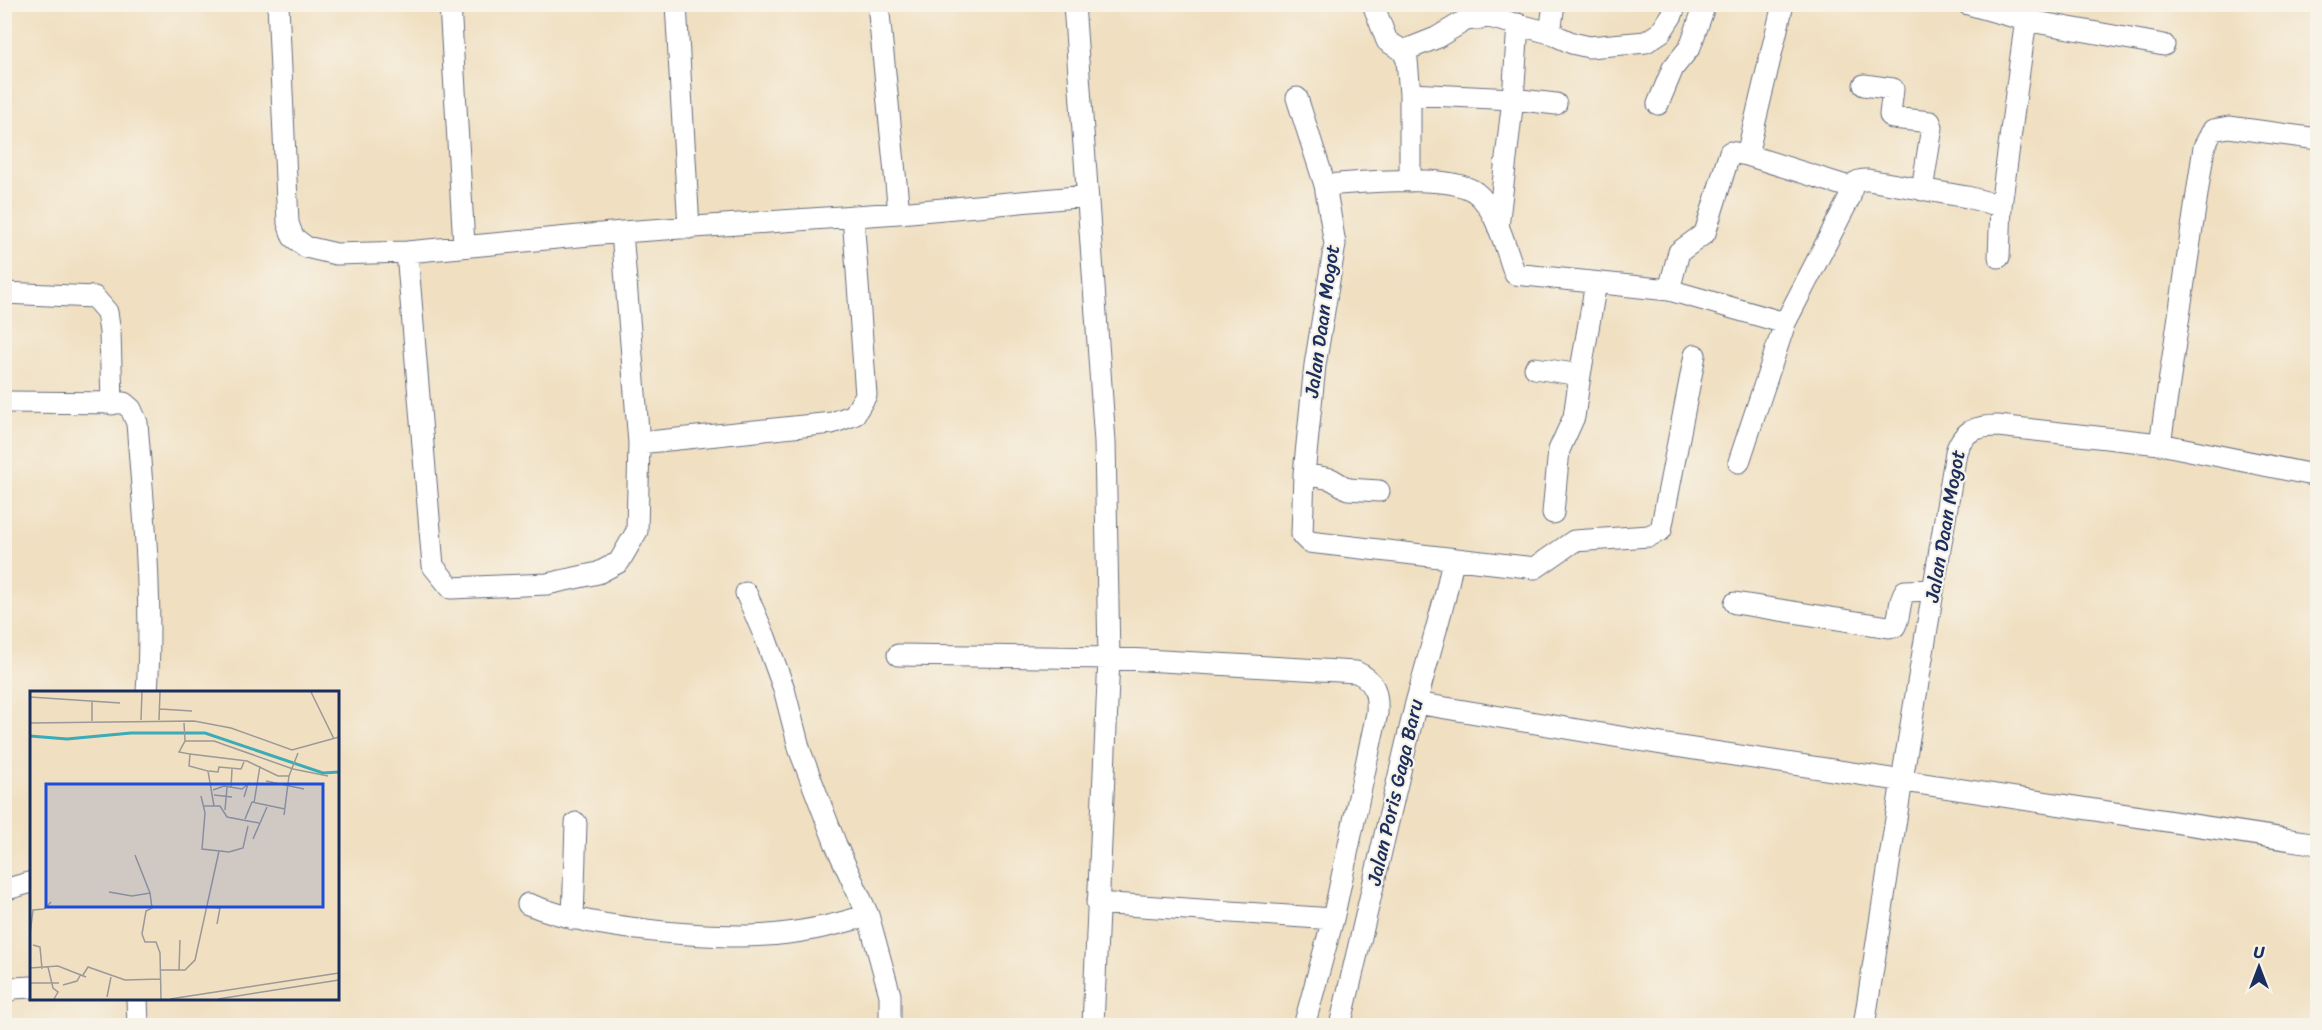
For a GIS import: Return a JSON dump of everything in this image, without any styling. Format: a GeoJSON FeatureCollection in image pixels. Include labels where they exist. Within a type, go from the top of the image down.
{"type":"FeatureCollection","features":[{"type":"Feature","properties":{"kind":"street"},"geometry":{"type":"LineString","coordinates":[[278,4],[288,223],[293,237],[306,248],[336,254],[407,252],[622,232],[898,213],[1087,196]]}},
{"type":"Feature","properties":{"kind":"street"},"geometry":{"type":"LineString","coordinates":[[450,4],[465,246]]}},
{"type":"Feature","properties":{"kind":"street"},"geometry":{"type":"LineString","coordinates":[[676,4],[689,228]]}},
{"type":"Feature","properties":{"kind":"street"},"geometry":{"type":"LineString","coordinates":[[878,4],[898,213]]}},
{"type":"Feature","properties":{"kind":"street"},"geometry":{"type":"LineString","coordinates":[[1074,4],[1105,442],[1108,658],[1093,1026]]}},
{"type":"Feature","properties":{"kind":"street"},"geometry":{"type":"LineString","coordinates":[[1373,4],[1387,41],[1403,51],[1407,60],[1410,94],[1410,181]]}},
{"type":"Feature","properties":{"kind":"street"},"geometry":{"type":"LineString","coordinates":[[1550,33],[1554,4]]}},
{"type":"Feature","properties":{"kind":"street"},"geometry":{"type":"LineString","coordinates":[[1403,51],[1436,38],[1466,20],[1489,17],[1589,46],[1646,42],[1661,32],[1676,4]]}},
{"type":"Feature","properties":{"kind":"street"},"geometry":{"type":"LineString","coordinates":[[1658,104],[1672,68],[1690,46],[1704,8],[1700,4]]}},
{"type":"Feature","properties":{"kind":"street"},"geometry":{"type":"LineString","coordinates":[[1747,156],[1783,4]]}},
{"type":"Feature","properties":{"kind":"street"},"geometry":{"type":"LineString","coordinates":[[1968,4],[2026,12],[2164,45]]}},
{"type":"Feature","properties":{"kind":"street"},"geometry":{"type":"LineString","coordinates":[[1999,257],[2001,206],[2026,12]]}},
{"type":"Feature","properties":{"kind":"street"},"geometry":{"type":"LineString","coordinates":[[1498,229],[1513,99],[1518,24]]}},
{"type":"Feature","properties":{"kind":"street"},"geometry":{"type":"LineString","coordinates":[[1864,85],[1893,89],[1890,115],[1893,118],[1930,122],[1932,127],[1922,190]]}},
{"type":"Feature","properties":{"kind":"street"},"geometry":{"type":"LineString","coordinates":[[1410,94],[1513,99],[1556,104]]}},
{"type":"Feature","properties":{"kind":"street","name":"Jalan Daan Mogot"},"geometry":{"type":"LineString","coordinates":[[1297,98],[1325,185],[1335,244],[1315,365],[1304,474],[1302,535],[1309,542],[1535,568],[1574,541],[1649,536],[1661,530],[1695,355]]}},
{"type":"Feature","properties":{"kind":"street"},"geometry":{"type":"LineString","coordinates":[[2160,444],[2204,147],[2213,130],[2229,127],[2318,138]]}},
{"type":"Feature","properties":{"kind":"street"},"geometry":{"type":"LineString","coordinates":[[1669,290],[1679,252],[1705,233],[1730,152],[1852,188]]}},
{"type":"Feature","properties":{"kind":"street"},"geometry":{"type":"LineString","coordinates":[[1739,462],[1785,323],[1850,197],[1854,183],[1862,180],[2001,206]]}},
{"type":"Feature","properties":{"kind":"street"},"geometry":{"type":"LineString","coordinates":[[1325,185],[1410,181],[1461,185],[1476,192],[1491,210],[1515,274],[1669,290],[1785,323]]}},
{"type":"Feature","properties":{"kind":"street"},"geometry":{"type":"LineString","coordinates":[[639,443],[832,423],[854,415],[866,395],[853,216]]}},
{"type":"Feature","properties":{"kind":"street"},"geometry":{"type":"LineString","coordinates":[[407,252],[433,566],[451,588],[547,584],[598,573],[619,562],[638,531],[639,443],[622,232]]}},
{"type":"Feature","properties":{"kind":"street"},"geometry":{"type":"LineString","coordinates":[[1553,513],[1559,450],[1574,417],[1596,283]]}},
{"type":"Feature","properties":{"kind":"street"},"geometry":{"type":"LineString","coordinates":[[4,293],[94,297],[107,312],[111,332],[112,404]]}},
{"type":"Feature","properties":{"kind":"street"},"geometry":{"type":"LineString","coordinates":[[1535,368],[1580,375]]}},
{"type":"Feature","properties":{"kind":"street"},"geometry":{"type":"LineString","coordinates":[[4,402],[129,405],[137,423],[151,632],[147,691]]}},
{"type":"Feature","properties":{"kind":"street","name":"Jalan Daan Mogot"},"geometry":{"type":"LineString","coordinates":[[1864,1026],[1956,452],[1963,436],[1972,429],[1998,426],[2160,444],[2315,469]]}},
{"type":"Feature","properties":{"kind":"street"},"geometry":{"type":"LineString","coordinates":[[1304,474],[1331,479],[1348,489],[1379,491]]}},
{"type":"Feature","properties":{"kind":"street","name":"Jalan Poris Gaga Baru"},"geometry":{"type":"LineString","coordinates":[[1340,1026],[1416,703],[1453,560]]}},
{"type":"Feature","properties":{"kind":"street"},"geometry":{"type":"LineString","coordinates":[[1735,603],[1889,627],[1895,626],[1897,622],[1901,597],[1905,591],[1933,590]]}},
{"type":"Feature","properties":{"kind":"street"},"geometry":{"type":"LineString","coordinates":[[746,593],[765,637],[783,689],[800,751],[836,845],[868,915],[888,984],[891,1005],[890,1026]]}},
{"type":"Feature","properties":{"kind":"street"},"geometry":{"type":"LineString","coordinates":[[898,655],[1108,658],[1356,672],[1367,676],[1375,687],[1377,713],[1333,919],[1304,1026]]}},
{"type":"Feature","properties":{"kind":"street"},"geometry":{"type":"LineString","coordinates":[[1416,703],[1668,745],[2318,844]]}},
{"type":"Feature","properties":{"kind":"street"},"geometry":{"type":"LineString","coordinates":[[573,919],[576,823]]}},
{"type":"Feature","properties":{"kind":"street"},"geometry":{"type":"LineString","coordinates":[[4,890],[30,883]]}},
{"type":"Feature","properties":{"kind":"street"},"geometry":{"type":"LineString","coordinates":[[1097,903],[1333,919]]}},
{"type":"Feature","properties":{"kind":"street"},"geometry":{"type":"LineString","coordinates":[[528,904],[573,919],[607,926],[725,938],[762,937],[839,924],[868,915]]}},
{"type":"Feature","properties":{"kind":"street"},"geometry":{"type":"LineString","coordinates":[[4,994],[13,988],[30,987]]}},
{"type":"Feature","properties":{"kind":"street"},"geometry":{"type":"LineString","coordinates":[[138,1000],[138,1026]]}}]}
